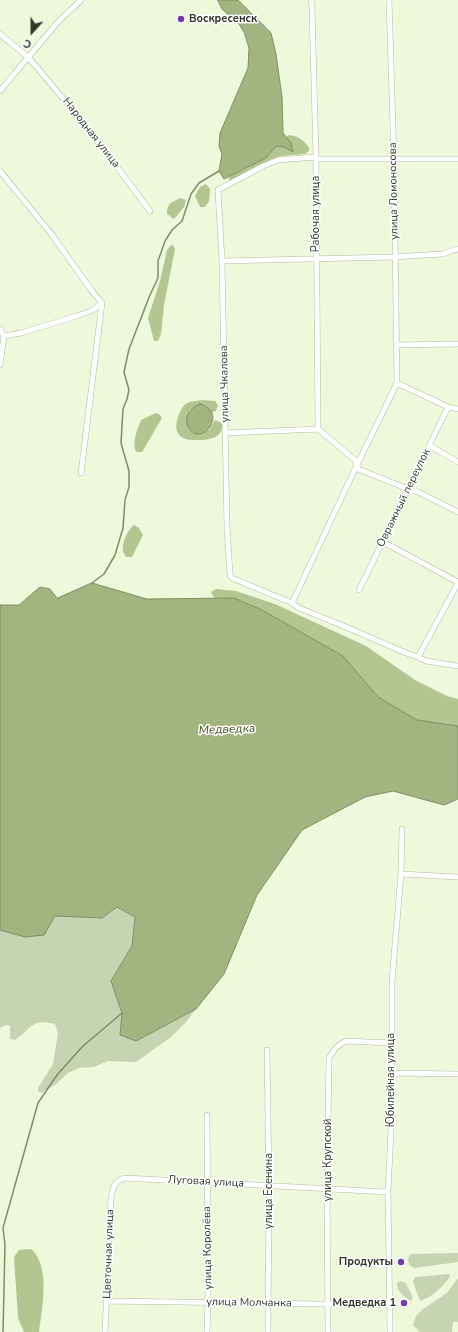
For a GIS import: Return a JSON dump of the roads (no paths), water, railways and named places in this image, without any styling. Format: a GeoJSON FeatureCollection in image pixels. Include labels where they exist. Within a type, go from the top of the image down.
{"type":"FeatureCollection","features":[{"type":"Feature","properties":{"kind":"street"},"geometry":{"type":"LineString","coordinates":[[0,91],[57,23],[81,0]]}},
{"type":"Feature","properties":{"kind":"street","name":"Рабочая улица"},"geometry":{"type":"LineString","coordinates":[[311,0],[316,158],[318,429]]}},
{"type":"Feature","properties":{"kind":"street","name":"улица Ломоносова"},"geometry":{"type":"LineString","coordinates":[[389,0],[394,160],[394,257],[397,383]]}},
{"type":"Feature","properties":{"kind":"street","name":"Народная улица"},"geometry":{"type":"LineString","coordinates":[[0,34],[29,58],[88,128],[150,211]]}},
{"type":"Feature","properties":{"kind":"street"},"geometry":{"type":"LineString","coordinates":[[316,158],[394,160],[458,159]]}},
{"type":"Feature","properties":{"kind":"street","name":"улица Чкалова"},"geometry":{"type":"LineString","coordinates":[[292,603],[232,578],[230,575],[227,527],[222,261],[218,190],[263,166],[278,160],[316,158]]}},
{"type":"Feature","properties":{"kind":"street"},"geometry":{"type":"LineString","coordinates":[[0,171],[52,235],[92,291],[102,302],[81,473]]}},
{"type":"Feature","properties":{"kind":"street"},"geometry":{"type":"LineString","coordinates":[[222,261],[394,257],[442,254],[458,249]]}},
{"type":"Feature","properties":{"kind":"street"},"geometry":{"type":"LineString","coordinates":[[4,336],[21,333],[77,316],[93,310],[102,302]]}},
{"type":"Feature","properties":{"kind":"street"},"geometry":{"type":"LineString","coordinates":[[0,329],[4,336],[0,366]]}},
{"type":"Feature","properties":{"kind":"street"},"geometry":{"type":"LineString","coordinates":[[397,346],[458,344]]}},
{"type":"Feature","properties":{"kind":"street"},"geometry":{"type":"LineString","coordinates":[[458,409],[397,383],[292,603],[299,608],[406,653],[426,660],[458,666]]}},
{"type":"Feature","properties":{"kind":"street","name":"Овражный переулок"},"geometry":{"type":"LineString","coordinates":[[359,590],[430,446],[448,406]]}},
{"type":"Feature","properties":{"kind":"street"},"geometry":{"type":"LineString","coordinates":[[226,433],[318,429],[355,460],[358,469],[418,492],[458,512]]}},
{"type":"Feature","properties":{"kind":"street"},"geometry":{"type":"LineString","coordinates":[[430,446],[458,462]]}},
{"type":"Feature","properties":{"kind":"street"},"geometry":{"type":"LineString","coordinates":[[383,542],[458,582],[418,656]]}},
{"type":"Feature","properties":{"kind":"street","name":"Юбилейная улица"},"geometry":{"type":"LineString","coordinates":[[390,1332],[391,1305],[388,1192],[392,1110],[392,981],[401,874],[402,829]]}},
{"type":"Feature","properties":{"kind":"street"},"geometry":{"type":"LineString","coordinates":[[401,874],[458,877]]}},
{"type":"Feature","properties":{"kind":"street","name":"улица Крупской"},"geometry":{"type":"LineString","coordinates":[[328,1332],[327,1189],[329,1058],[339,1044],[346,1041],[391,1043]]}},
{"type":"Feature","properties":{"kind":"street","name":"улица Есенина"},"geometry":{"type":"LineString","coordinates":[[267,1050],[269,1186],[268,1332]]}},
{"type":"Feature","properties":{"kind":"street"},"geometry":{"type":"LineString","coordinates":[[392,1073],[458,1074]]}},
{"type":"Feature","properties":{"kind":"street","name":"улица Королёва"},"geometry":{"type":"LineString","coordinates":[[207,1115],[207,1332]]}},
{"type":"Feature","properties":{"kind":"street","name":"Луговая улица"},"geometry":{"type":"LineString","coordinates":[[120,1179],[125,1178],[388,1192]]}},
{"type":"Feature","properties":{"kind":"street","name":"Цветочная улица"},"geometry":{"type":"LineString","coordinates":[[105,1332],[108,1301],[111,1198],[113,1187],[116,1181],[120,1179]]}},
{"type":"Feature","properties":{"kind":"street","name":"улица Молчанка"},"geometry":{"type":"LineString","coordinates":[[108,1301],[391,1305]]}},
{"type":"Feature","properties":{"kind":"water"},"geometry":{"type":"Polygon","coordinates":[[[218,0],[238,0],[271,33],[276,54],[282,97],[283,133],[291,143],[293,152],[284,147],[276,146],[266,158],[224,179],[219,171],[222,154],[219,146],[220,133],[248,68],[249,48],[244,32],[239,24],[222,9],[218,0]]]}},
{"type":"Feature","properties":{"kind":"water"},"geometry":{"type":"Polygon","coordinates":[[[200,404],[208,408],[212,414],[213,420],[206,431],[200,434],[194,433],[189,428],[186,420],[188,413],[200,404]]]}},
{"type":"Feature","properties":{"kind":"water","name":"Медведка"},"geometry":{"type":"Polygon","coordinates":[[[92,583],[147,599],[234,598],[262,610],[343,656],[378,697],[417,720],[458,726],[458,799],[444,805],[393,791],[365,797],[302,830],[257,895],[224,974],[196,1009],[136,1041],[120,1035],[122,1013],[111,981],[132,946],[135,917],[117,907],[102,918],[55,916],[44,935],[25,937],[0,930],[0,605],[19,605],[40,587],[50,589],[57,598],[92,583]]]}},
{"type":"Feature","properties":{"kind":"waterway"},"geometry":{"type":"LineString","coordinates":[[92,584],[104,574],[115,555],[123,528],[125,500],[129,487],[129,471],[121,443],[123,409],[129,390],[124,372],[129,349],[158,278],[158,261],[165,241],[172,230],[182,221],[191,194],[199,183],[219,171]]}},
{"type":"Feature","properties":{"kind":"waterway"},"geometry":{"type":"LineString","coordinates":[[3,1332],[5,1245],[3,1228],[38,1103],[57,1075],[82,1047],[122,1013]]}},
{"type":"Feature","properties":{"kind":"place","name":"Воскресенск"},"geometry":{"type":"Point","coordinates":[181,19]}},
{"type":"Feature","properties":{"kind":"place","name":"Продукты"},"geometry":{"type":"Point","coordinates":[401,1262]}},
{"type":"Feature","properties":{"kind":"place","name":"Медведка 1"},"geometry":{"type":"Point","coordinates":[404,1303]}}]}
